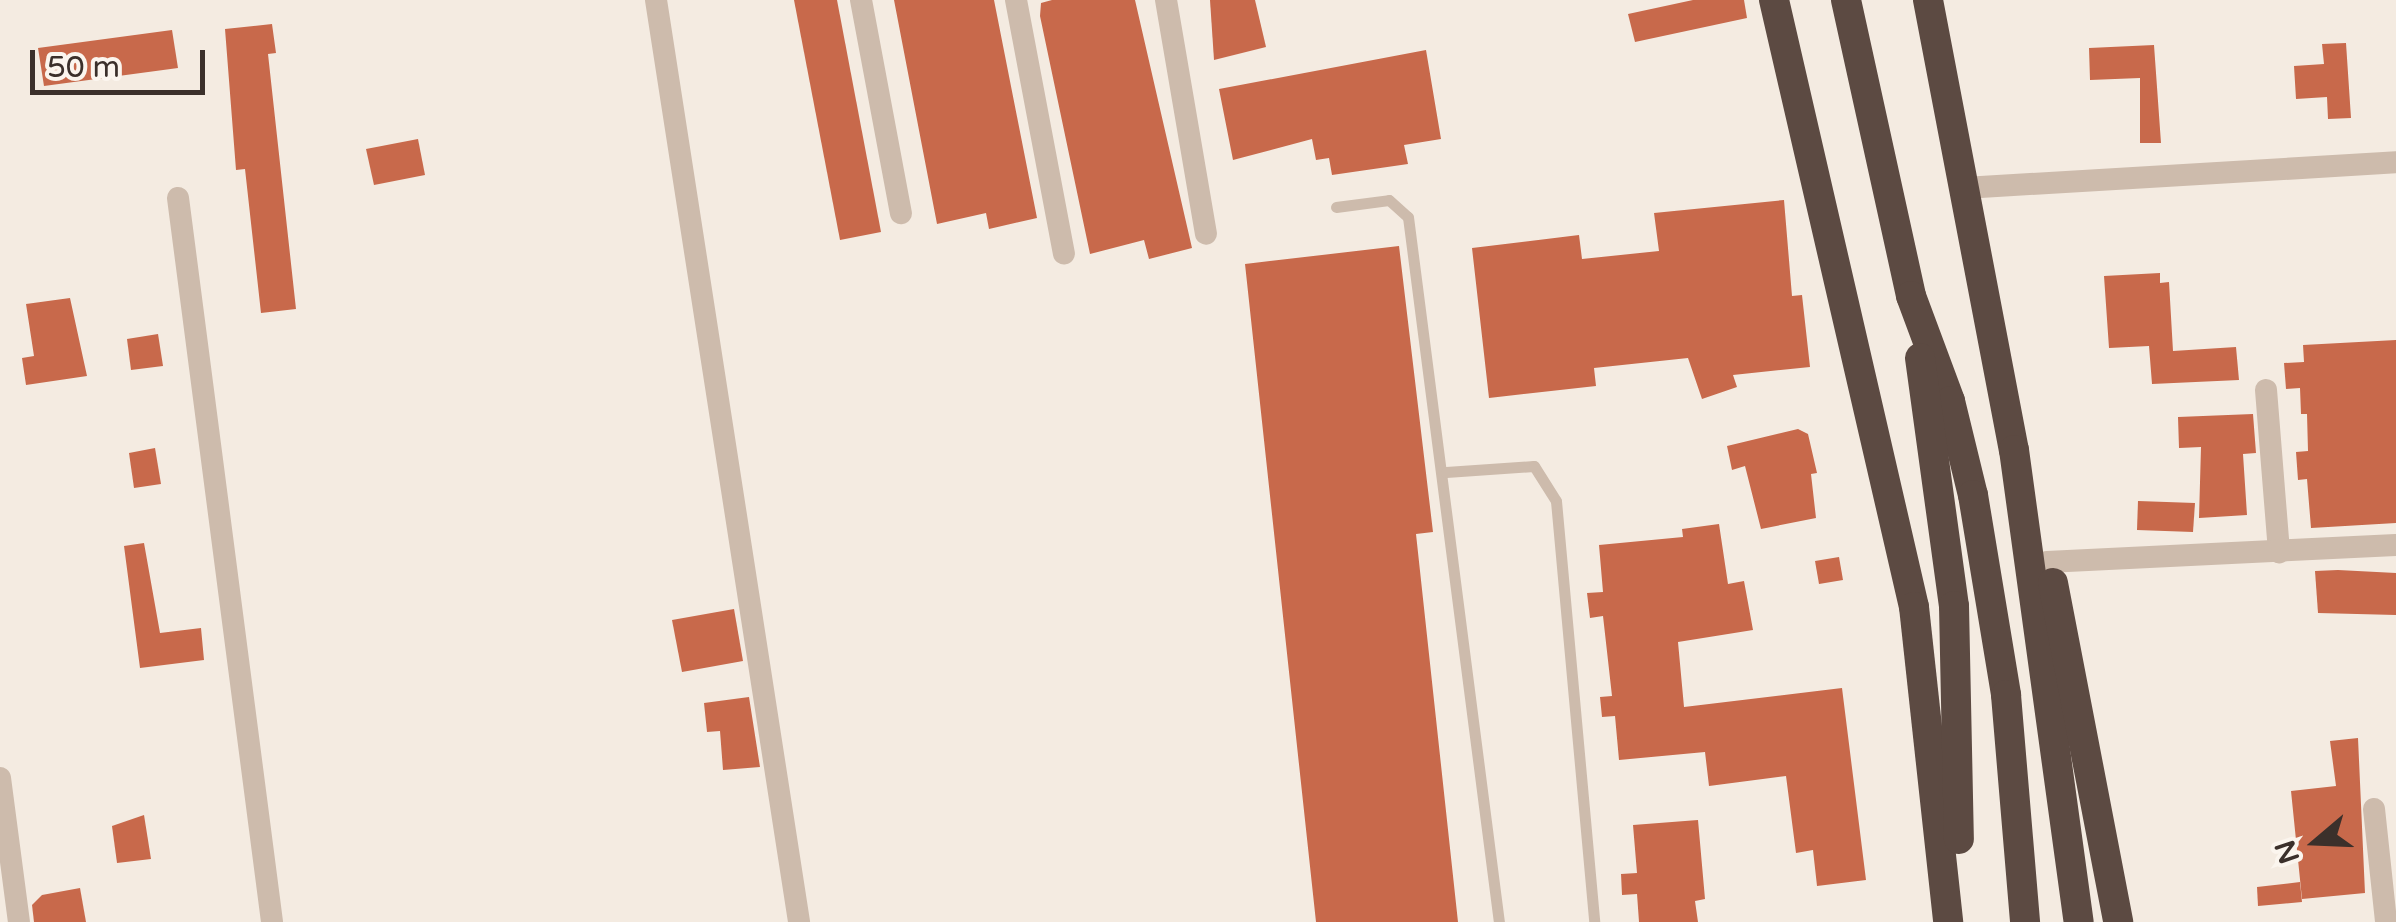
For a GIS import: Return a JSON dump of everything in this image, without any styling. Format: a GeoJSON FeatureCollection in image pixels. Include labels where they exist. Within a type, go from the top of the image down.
{"type":"FeatureCollection","features":[{"type":"Feature","properties":{"kind":"highway"},"geometry":{"type":"LineString","coordinates":[[1774,0],[1914,607],[1948,922]]}},
{"type":"Feature","properties":{"kind":"highway"},"geometry":{"type":"LineString","coordinates":[[1846,0],[1910,296],[1954,606],[1958,922]]}},
{"type":"Feature","properties":{"kind":"highway"},"geometry":{"type":"LineString","coordinates":[[1928,0],[2014,450],[2079,922]]}},
{"type":"Feature","properties":{"kind":"highway"},"geometry":{"type":"LineString","coordinates":[[1910,296],[1950,402],[1973,496],[2006,695],[2026,922]]}},
{"type":"Feature","properties":{"kind":"highway"},"geometry":{"type":"LineString","coordinates":[[2014,450],[2047,562],[2118,922]]}},
{"type":"Feature","properties":{"kind":"street"},"geometry":{"type":"LineString","coordinates":[[656,0],[799,922]]}},
{"type":"Feature","properties":{"kind":"street"},"geometry":{"type":"LineString","coordinates":[[860,0],[901,213]]}},
{"type":"Feature","properties":{"kind":"street"},"geometry":{"type":"LineString","coordinates":[[1016,0],[1064,254]]}},
{"type":"Feature","properties":{"kind":"street"},"geometry":{"type":"LineString","coordinates":[[1166,0],[1206,234]]}},
{"type":"Feature","properties":{"kind":"street"},"geometry":{"type":"LineString","coordinates":[[1964,188],[2396,162]]}},
{"type":"Feature","properties":{"kind":"street"},"geometry":{"type":"LineString","coordinates":[[178,198],[272,922]]}},
{"type":"Feature","properties":{"kind":"street"},"geometry":{"type":"LineString","coordinates":[[2266,390],[2280,552]]}},
{"type":"Feature","properties":{"kind":"street"},"geometry":{"type":"LineString","coordinates":[[2047,562],[2396,545]]}},
{"type":"Feature","properties":{"kind":"street"},"geometry":{"type":"LineString","coordinates":[[0,778],[19,922]]}},
{"type":"Feature","properties":{"kind":"street"},"geometry":{"type":"LineString","coordinates":[[2374,809],[2386,922]]}},
{"type":"Feature","properties":{"kind":"lane"},"geometry":{"type":"LineString","coordinates":[[1336,207],[1388,200],[1408,217],[1446,472],[1499,922]]}},
{"type":"Feature","properties":{"kind":"lane"},"geometry":{"type":"LineString","coordinates":[[1446,472],[1534,466],[1556,500],[1594,922]]}},
{"type":"Feature","properties":{"kind":"building"},"geometry":{"type":"Polygon","coordinates":[[[794,0],[837,0],[881,232],[840,240],[794,0]]]}},
{"type":"Feature","properties":{"kind":"building"},"geometry":{"type":"Polygon","coordinates":[[[894,0],[994,0],[1037,218],[989,229],[986,213],[937,224],[894,0]]]}},
{"type":"Feature","properties":{"kind":"building"},"geometry":{"type":"Polygon","coordinates":[[[1052,0],[1135,0],[1192,248],[1149,259],[1144,240],[1090,254],[1040,16],[1041,3],[1052,0]]]}},
{"type":"Feature","properties":{"kind":"building"},"geometry":{"type":"Polygon","coordinates":[[[1210,0],[1255,0],[1266,47],[1214,60],[1210,0]]]}},
{"type":"Feature","properties":{"kind":"building"},"geometry":{"type":"Polygon","coordinates":[[[1693,0],[1744,0],[1747,18],[1635,42],[1628,14],[1693,0]]]}},
{"type":"Feature","properties":{"kind":"building"},"geometry":{"type":"Polygon","coordinates":[[[272,24],[276,53],[268,54],[296,309],[261,313],[245,169],[236,170],[225,29],[272,24]]]}},
{"type":"Feature","properties":{"kind":"building"},"geometry":{"type":"Polygon","coordinates":[[[172,30],[178,68],[44,86],[38,48],[172,30]]]}},
{"type":"Feature","properties":{"kind":"building"},"geometry":{"type":"Polygon","coordinates":[[[2346,43],[2351,118],[2328,119],[2327,97],[2296,99],[2294,66],[2324,64],[2322,44],[2346,43]]]}},
{"type":"Feature","properties":{"kind":"building"},"geometry":{"type":"Polygon","coordinates":[[[2154,45],[2161,143],[2140,143],[2140,78],[2090,80],[2089,48],[2154,45]]]}},
{"type":"Feature","properties":{"kind":"building"},"geometry":{"type":"Polygon","coordinates":[[[1426,50],[1441,139],[1404,145],[1408,164],[1332,175],[1329,158],[1316,160],[1312,139],[1233,160],[1219,89],[1426,50]]]}},
{"type":"Feature","properties":{"kind":"building"},"geometry":{"type":"Polygon","coordinates":[[[418,139],[425,175],[374,185],[366,149],[418,139]]]}},
{"type":"Feature","properties":{"kind":"building"},"geometry":{"type":"Polygon","coordinates":[[[1784,200],[1792,296],[1802,295],[1810,367],[1733,375],[1737,387],[1702,399],[1688,358],[1594,368],[1596,386],[1489,398],[1472,248],[1579,235],[1582,259],[1659,251],[1654,213],[1784,200]]]}},
{"type":"Feature","properties":{"kind":"building"},"geometry":{"type":"Polygon","coordinates":[[[1399,246],[1433,532],[1416,534],[1458,922],[1316,922],[1245,264],[1399,246]]]}},
{"type":"Feature","properties":{"kind":"building"},"geometry":{"type":"Polygon","coordinates":[[[2160,273],[2160,283],[2169,282],[2173,351],[2236,347],[2239,380],[2152,384],[2149,346],[2109,348],[2104,276],[2160,273]]]}},
{"type":"Feature","properties":{"kind":"building"},"geometry":{"type":"Polygon","coordinates":[[[70,298],[87,376],[26,385],[22,358],[34,356],[26,304],[70,298]]]}},
{"type":"Feature","properties":{"kind":"building"},"geometry":{"type":"Polygon","coordinates":[[[158,334],[163,366],[131,370],[127,339],[158,334]]]}},
{"type":"Feature","properties":{"kind":"building"},"geometry":{"type":"Polygon","coordinates":[[[2396,340],[2396,523],[2311,528],[2307,479],[2298,480],[2296,452],[2308,451],[2307,414],[2301,414],[2300,388],[2286,389],[2284,363],[2304,362],[2303,345],[2396,340]]]}},
{"type":"Feature","properties":{"kind":"building"},"geometry":{"type":"Polygon","coordinates":[[[2253,414],[2256,453],[2243,454],[2247,515],[2199,518],[2201,447],[2179,448],[2178,417],[2253,414]]]}},
{"type":"Feature","properties":{"kind":"building"},"geometry":{"type":"Polygon","coordinates":[[[1798,429],[1808,434],[1817,473],[1811,474],[1816,518],[1761,529],[1745,466],[1732,470],[1727,446],[1798,429]]]}},
{"type":"Feature","properties":{"kind":"building"},"geometry":{"type":"Polygon","coordinates":[[[155,448],[161,484],[134,488],[129,453],[155,448]]]}},
{"type":"Feature","properties":{"kind":"building"},"geometry":{"type":"Polygon","coordinates":[[[2138,501],[2195,503],[2193,532],[2137,530],[2138,501]]]}},
{"type":"Feature","properties":{"kind":"building"},"geometry":{"type":"Polygon","coordinates":[[[1719,524],[1728,584],[1744,581],[1753,630],[1678,642],[1684,707],[1842,688],[1866,880],[1817,886],[1813,850],[1796,853],[1786,776],[1709,786],[1705,752],[1619,760],[1615,716],[1602,717],[1600,697],[1612,696],[1603,616],[1590,618],[1587,593],[1603,592],[1599,545],[1683,537],[1682,529],[1719,524]]]}},
{"type":"Feature","properties":{"kind":"building"},"geometry":{"type":"Polygon","coordinates":[[[144,543],[160,633],[201,628],[204,660],[140,668],[124,546],[144,543]]]}},
{"type":"Feature","properties":{"kind":"building"},"geometry":{"type":"Polygon","coordinates":[[[1839,557],[1843,580],[1819,584],[1815,561],[1839,557]]]}},
{"type":"Feature","properties":{"kind":"building"},"geometry":{"type":"Polygon","coordinates":[[[2315,571],[2396,573],[2396,615],[2318,613],[2315,571]]]}},
{"type":"Feature","properties":{"kind":"building"},"geometry":{"type":"Polygon","coordinates":[[[734,609],[743,661],[682,672],[672,620],[734,609]]]}},
{"type":"Feature","properties":{"kind":"building"},"geometry":{"type":"Polygon","coordinates":[[[749,697],[760,767],[723,770],[720,731],[707,732],[704,703],[749,697]]]}},
{"type":"Feature","properties":{"kind":"building"},"geometry":{"type":"Polygon","coordinates":[[[2358,738],[2365,893],[2302,899],[2291,791],[2336,786],[2330,741],[2358,738]]]}},
{"type":"Feature","properties":{"kind":"building"},"geometry":{"type":"Polygon","coordinates":[[[144,815],[151,859],[117,863],[112,826],[144,815]]]}},
{"type":"Feature","properties":{"kind":"building"},"geometry":{"type":"Polygon","coordinates":[[[1698,820],[1705,899],[1695,901],[1698,922],[1639,922],[1637,894],[1622,895],[1621,874],[1637,873],[1633,825],[1698,820]]]}},
{"type":"Feature","properties":{"kind":"building"},"geometry":{"type":"Polygon","coordinates":[[[2300,882],[2302,902],[2258,906],[2257,887],[2300,882]]]}},
{"type":"Feature","properties":{"kind":"building"},"geometry":{"type":"Polygon","coordinates":[[[80,888],[86,922],[34,922],[32,905],[42,895],[80,888]]]}}]}
